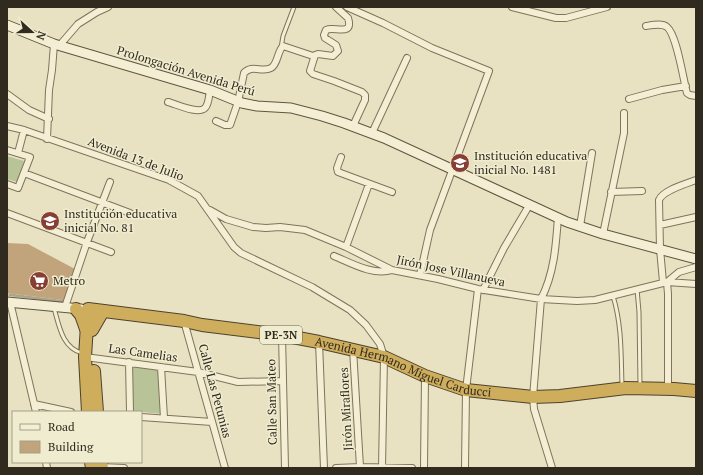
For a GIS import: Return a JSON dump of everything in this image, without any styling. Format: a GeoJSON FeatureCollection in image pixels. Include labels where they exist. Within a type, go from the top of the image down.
{"type":"FeatureCollection","features":[{"type":"Feature","properties":{"kind":"highway"},"geometry":{"type":"LineString","coordinates":[[70,308],[81,315],[90,330]]}},
{"type":"Feature","properties":{"kind":"highway","name":"Avenida Hermano Miguel Carducci"},"geometry":{"type":"LineString","coordinates":[[95,310],[282,335],[353,349],[384,357],[425,376],[466,390],[533,397],[560,396],[640,388],[696,391]]}},
{"type":"Feature","properties":{"kind":"highway"},"geometry":{"type":"LineString","coordinates":[[88,411],[88,356],[90,330],[95,310]]}},
{"type":"Feature","properties":{"kind":"highway"},"geometry":{"type":"LineString","coordinates":[[88,356],[97,411]]}},
{"type":"Feature","properties":{"kind":"street"},"geometry":{"type":"LineString","coordinates":[[47,138],[50,90],[56,45],[78,24],[98,10],[108,7]]}},
{"type":"Feature","properties":{"kind":"street"},"geometry":{"type":"LineString","coordinates":[[216,121],[225,126],[230,125],[238,102],[245,72],[251,69],[268,69],[272,67],[281,48],[285,46],[314,56],[318,54],[333,56],[338,51],[336,45],[325,38],[324,35],[326,30],[329,28],[343,30],[349,25],[348,18],[336,7]]}},
{"type":"Feature","properties":{"kind":"street"},"geometry":{"type":"LineString","coordinates":[[347,7],[383,23],[432,48],[489,71],[430,230],[420,275]]}},
{"type":"Feature","properties":{"kind":"street"},"geometry":{"type":"LineString","coordinates":[[512,7],[556,18],[566,18],[607,7]]}},
{"type":"Feature","properties":{"kind":"street","name":"Prolongación Avenida Perú"},"geometry":{"type":"LineString","coordinates":[[7,25],[56,45],[210,90],[238,102],[257,106],[291,108],[354,126],[580,226],[603,234],[696,260]]}},
{"type":"Feature","properties":{"kind":"street"},"geometry":{"type":"LineString","coordinates":[[646,26],[662,25],[671,31],[676,44],[688,94],[696,96]]}},
{"type":"Feature","properties":{"kind":"street"},"geometry":{"type":"LineString","coordinates":[[314,56],[309,69],[312,74],[362,92],[365,95],[365,100],[354,126]]}},
{"type":"Feature","properties":{"kind":"street"},"geometry":{"type":"LineString","coordinates":[[372,133],[407,58]]}},
{"type":"Feature","properties":{"kind":"street"},"geometry":{"type":"LineString","coordinates":[[629,99],[662,90],[686,86]]}},
{"type":"Feature","properties":{"kind":"street"},"geometry":{"type":"LineString","coordinates":[[168,102],[195,110],[201,110],[207,105],[210,90]]}},
{"type":"Feature","properties":{"kind":"street"},"geometry":{"type":"LineString","coordinates":[[7,94],[29,110],[49,119]]}},
{"type":"Feature","properties":{"kind":"street"},"geometry":{"type":"LineString","coordinates":[[603,234],[624,133],[624,113]]}},
{"type":"Feature","properties":{"kind":"street","name":"Avenida 13 de Julio"},"geometry":{"type":"LineString","coordinates":[[7,126],[24,130],[169,180],[198,196],[234,247],[241,253],[312,287],[350,310],[366,325],[380,344],[384,357]]}},
{"type":"Feature","properties":{"kind":"street"},"geometry":{"type":"LineString","coordinates":[[18,153],[24,130]]}},
{"type":"Feature","properties":{"kind":"street"},"geometry":{"type":"LineString","coordinates":[[7,150],[30,157],[18,188],[7,184]]}},
{"type":"Feature","properties":{"kind":"street"},"geometry":{"type":"LineString","coordinates":[[580,226],[592,153]]}},
{"type":"Feature","properties":{"kind":"street"},"geometry":{"type":"LineString","coordinates":[[341,157],[337,168],[338,172],[392,192]]}},
{"type":"Feature","properties":{"kind":"street"},"geometry":{"type":"LineString","coordinates":[[24,173],[130,213]]}},
{"type":"Feature","properties":{"kind":"street"},"geometry":{"type":"LineString","coordinates":[[668,389],[668,294],[660,249],[659,202],[662,195],[696,180]]}},
{"type":"Feature","properties":{"kind":"street"},"geometry":{"type":"LineString","coordinates":[[70,308],[86,242],[110,182]]}},
{"type":"Feature","properties":{"kind":"street"},"geometry":{"type":"LineString","coordinates":[[346,247],[369,184]]}},
{"type":"Feature","properties":{"kind":"street"},"geometry":{"type":"LineString","coordinates":[[611,192],[642,191]]}},
{"type":"Feature","properties":{"kind":"street"},"geometry":{"type":"LineString","coordinates":[[465,468],[466,390],[481,289],[530,204]]}},
{"type":"Feature","properties":{"kind":"street","name":"Jirón Jose Villanueva"},"geometry":{"type":"LineString","coordinates":[[207,209],[226,219],[253,227],[280,227],[305,230],[346,247],[392,270],[481,289],[540,299],[577,302],[595,300],[665,282],[679,272],[696,267]]}},
{"type":"Feature","properties":{"kind":"street"},"geometry":{"type":"LineString","coordinates":[[7,213],[110,252]]}},
{"type":"Feature","properties":{"kind":"street"},"geometry":{"type":"LineString","coordinates":[[552,468],[534,410],[533,397],[540,299],[548,285],[553,265],[558,217]]}},
{"type":"Feature","properties":{"kind":"street"},"geometry":{"type":"LineString","coordinates":[[660,225],[696,217]]}},
{"type":"Feature","properties":{"kind":"street"},"geometry":{"type":"LineString","coordinates":[[334,256],[378,272],[392,270]]}},
{"type":"Feature","properties":{"kind":"street"},"geometry":{"type":"LineString","coordinates":[[665,282],[696,284]]}},
{"type":"Feature","properties":{"kind":"street"},"geometry":{"type":"LineString","coordinates":[[36,411],[9,302],[95,310]]}},
{"type":"Feature","properties":{"kind":"street","name":"Calle Las Petunias"},"geometry":{"type":"LineString","coordinates":[[184,321],[225,468]]}},
{"type":"Feature","properties":{"kind":"street","name":"Calle San Mateo"},"geometry":{"type":"LineString","coordinates":[[282,335],[284,468]]}},
{"type":"Feature","properties":{"kind":"street"},"geometry":{"type":"LineString","coordinates":[[319,342],[324,468]]}},
{"type":"Feature","properties":{"kind":"street","name":"Jirón Miraflores"},"geometry":{"type":"LineString","coordinates":[[353,349],[360,467]]}},
{"type":"Feature","properties":{"kind":"street","name":"Las Camelias"},"geometry":{"type":"LineString","coordinates":[[88,356],[198,372],[238,382],[283,381]]}},
{"type":"Feature","properties":{"kind":"street"},"geometry":{"type":"LineString","coordinates":[[382,467],[384,357]]}},
{"type":"Feature","properties":{"kind":"street"},"geometry":{"type":"LineString","coordinates":[[129,362],[130,411]]}},
{"type":"Feature","properties":{"kind":"street"},"geometry":{"type":"LineString","coordinates":[[161,367],[164,418]]}},
{"type":"Feature","properties":{"kind":"street"},"geometry":{"type":"LineString","coordinates":[[424,468],[425,376]]}},
{"type":"Feature","properties":{"kind":"street"},"geometry":{"type":"LineString","coordinates":[[34,404],[66,411]]}},
{"type":"Feature","properties":{"kind":"street"},"geometry":{"type":"LineString","coordinates":[[142,417],[212,422]]}},
{"type":"Feature","properties":{"kind":"street"},"geometry":{"type":"LineString","coordinates":[[95,468],[124,468]]}},
{"type":"Feature","properties":{"kind":"street"},"geometry":{"type":"LineString","coordinates":[[336,468],[412,468]]}},
{"type":"Feature","properties":{"kind":"lane"},"geometry":{"type":"LineString","coordinates":[[281,48],[283,36],[294,7]]}},
{"type":"Feature","properties":{"kind":"lane"},"geometry":{"type":"LineString","coordinates":[[636,289],[639,312],[640,388]]}},
{"type":"Feature","properties":{"kind":"lane"},"geometry":{"type":"LineString","coordinates":[[613,296],[620,324],[622,389]]}},
{"type":"Feature","properties":{"kind":"lane"},"geometry":{"type":"LineString","coordinates":[[54,306],[62,334],[69,346],[74,351],[88,356]]}},
{"type":"Feature","properties":{"kind":"green space"},"geometry":{"type":"Polygon","coordinates":[[[7,156],[24,161],[17,182],[7,179],[7,156]]]}},
{"type":"Feature","properties":{"kind":"green space"},"geometry":{"type":"Polygon","coordinates":[[[131,364],[160,368],[163,414],[132,411],[131,364]]]}},
{"type":"Feature","properties":{"kind":"building","name":"Metro"},"geometry":{"type":"Polygon","coordinates":[[[7,243],[28,244],[75,269],[64,300],[7,293],[7,243]]]}},
{"type":"Feature","properties":{"kind":"place","name":"Institución educativa inicial No. 1481"},"geometry":{"type":"Point","coordinates":[460,163]}},
{"type":"Feature","properties":{"kind":"place","name":"Institución educativa inicial No. 81"},"geometry":{"type":"Point","coordinates":[50,221]}},
{"type":"Feature","properties":{"kind":"place","name":"Metro"},"geometry":{"type":"Point","coordinates":[39,281]}}]}
